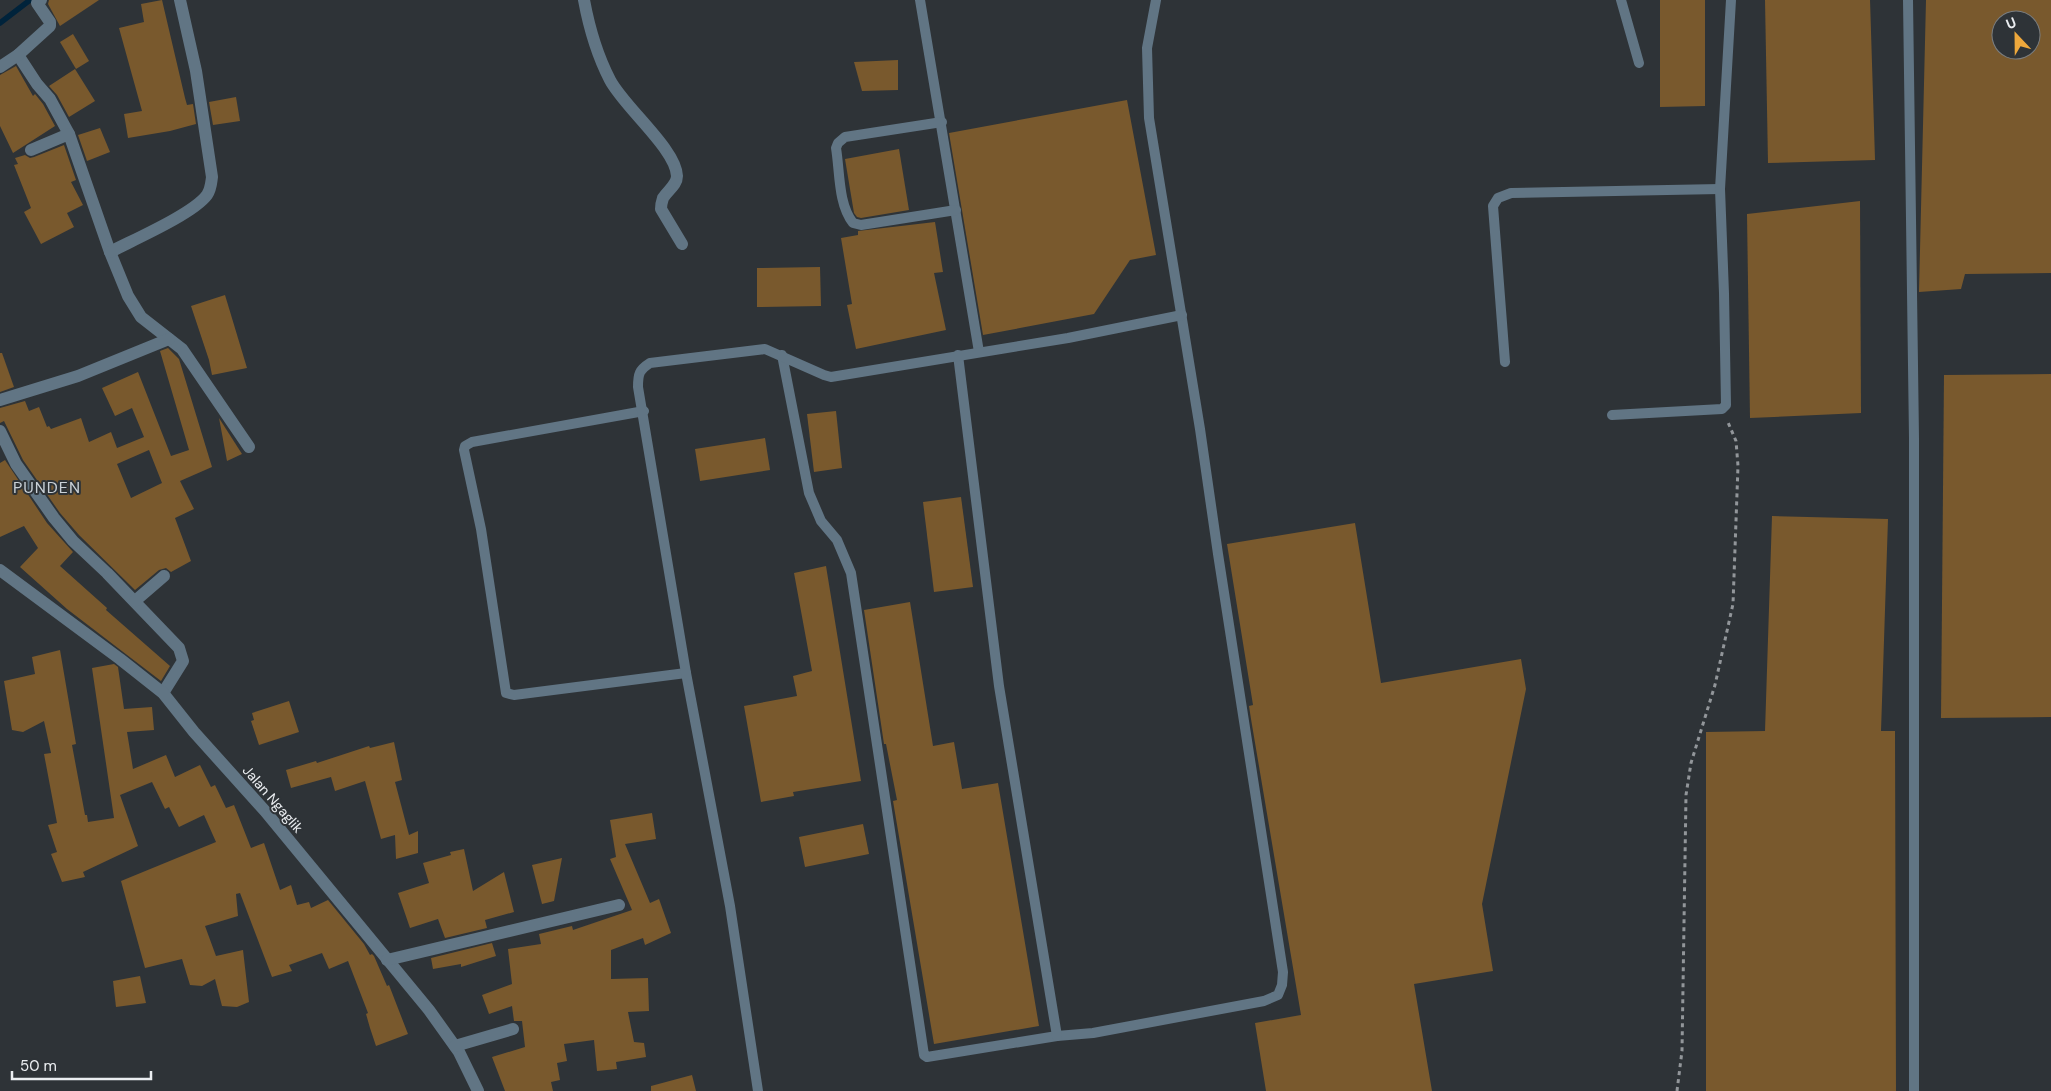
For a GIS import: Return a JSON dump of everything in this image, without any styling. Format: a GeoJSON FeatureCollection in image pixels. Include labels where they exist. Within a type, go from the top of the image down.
{"type":"FeatureCollection","features":[{"type":"Feature","properties":{"kind":"street"},"geometry":{"type":"LineString","coordinates":[[0,67],[18,55],[50,26],[50,22],[37,3],[41,0]]}},
{"type":"Feature","properties":{"kind":"street"},"geometry":{"type":"LineString","coordinates":[[110,252],[194,208],[206,196],[211,187],[212,177],[196,71],[180,0]]}},
{"type":"Feature","properties":{"kind":"street"},"geometry":{"type":"LineString","coordinates":[[584,0],[595,44],[610,80],[623,100],[674,161],[677,177],[675,184],[663,199],[660,209],[682,244]]}},
{"type":"Feature","properties":{"kind":"street"},"geometry":{"type":"LineString","coordinates":[[18,55],[37,84],[50,99],[69,134],[110,252],[128,296],[141,317],[182,349],[194,363],[249,447]]}},
{"type":"Feature","properties":{"kind":"street"},"geometry":{"type":"LineString","coordinates":[[31,150],[69,134]]}},
{"type":"Feature","properties":{"kind":"street"},"geometry":{"type":"LineString","coordinates":[[0,400],[78,376],[169,339]]}},
{"type":"Feature","properties":{"kind":"street"},"geometry":{"type":"LineString","coordinates":[[0,431],[16,464],[54,518],[73,541],[179,648],[184,661],[163,693]]}},
{"type":"Feature","properties":{"kind":"street","name":"Jalan Ngaglik"},"geometry":{"type":"LineString","coordinates":[[0,570],[163,693],[194,732],[265,811],[429,1010],[455,1046],[478,1091]]}},
{"type":"Feature","properties":{"kind":"street"},"geometry":{"type":"LineString","coordinates":[[134,601],[164,576]]}},
{"type":"Feature","properties":{"kind":"street"},"geometry":{"type":"LineString","coordinates":[[387,960],[618,905]]}},
{"type":"Feature","properties":{"kind":"street"},"geometry":{"type":"LineString","coordinates":[[455,1046],[513,1029]]}},
{"type":"Feature","properties":{"kind":"lane"},"geometry":{"type":"LineString","coordinates":[[920,0],[942,122],[979,352]]}},
{"type":"Feature","properties":{"kind":"lane"},"geometry":{"type":"LineString","coordinates":[[782,355],[809,494],[821,521],[837,540],[851,573],[922,1051],[927,1057],[1057,1036],[1101,1031],[1264,1001],[1278,995],[1282,985],[1283,972],[1182,315],[1149,118],[1147,48],[1156,0]]}},
{"type":"Feature","properties":{"kind":"lane"},"geometry":{"type":"LineString","coordinates":[[1621,0],[1639,63]]}},
{"type":"Feature","properties":{"kind":"lane"},"geometry":{"type":"LineString","coordinates":[[1612,415],[1722,409],[1726,405],[1720,189],[1731,0]]}},
{"type":"Feature","properties":{"kind":"lane"},"geometry":{"type":"LineString","coordinates":[[1908,0],[1914,438],[1914,1091]]}},
{"type":"Feature","properties":{"kind":"lane"},"geometry":{"type":"LineString","coordinates":[[942,122],[845,137],[838,143],[836,148],[844,206],[853,223],[861,225],[956,210]]}},
{"type":"Feature","properties":{"kind":"lane"},"geometry":{"type":"LineString","coordinates":[[1505,362],[1494,206],[1498,198],[1511,193],[1720,189]]}},
{"type":"Feature","properties":{"kind":"lane"},"geometry":{"type":"LineString","coordinates":[[758,1091],[730,906],[686,673],[644,411],[638,387],[638,375],[641,368],[650,363],[765,349],[831,377],[1068,338],[1182,315]]}},
{"type":"Feature","properties":{"kind":"lane"},"geometry":{"type":"LineString","coordinates":[[958,355],[999,686],[1057,1036]]}},
{"type":"Feature","properties":{"kind":"lane"},"geometry":{"type":"LineString","coordinates":[[644,411],[472,442],[465,446],[464,450],[481,529],[506,693],[514,695],[686,673]]}},
{"type":"Feature","properties":{"kind":"path"},"geometry":{"type":"LineString","coordinates":[[1677,1091],[1682,1051],[1687,789],[1691,763],[1715,684],[1732,604],[1738,450],[1734,434],[1722,409]]}},
{"type":"Feature","properties":{"kind":"building"},"geometry":{"type":"Polygon","coordinates":[[[49,0],[99,0],[60,26],[48,4],[49,0]]]}},
{"type":"Feature","properties":{"kind":"building"},"geometry":{"type":"Polygon","coordinates":[[[162,0],[185,98],[187,105],[193,104],[196,124],[170,131],[128,138],[124,114],[142,111],[119,28],[144,22],[141,4],[162,0]]]}},
{"type":"Feature","properties":{"kind":"building"},"geometry":{"type":"Polygon","coordinates":[[[1660,0],[1705,0],[1705,106],[1660,107],[1660,0]]]}},
{"type":"Feature","properties":{"kind":"building"},"geometry":{"type":"Polygon","coordinates":[[[1765,0],[1870,0],[1875,160],[1768,163],[1765,0]]]}},
{"type":"Feature","properties":{"kind":"building"},"geometry":{"type":"Polygon","coordinates":[[[1926,0],[2051,0],[2051,273],[1965,274],[1961,289],[1919,292],[1926,0]]]}},
{"type":"Feature","properties":{"kind":"building"},"geometry":{"type":"Polygon","coordinates":[[[73,34],[89,61],[76,69],[60,42],[73,34]]]}},
{"type":"Feature","properties":{"kind":"building"},"geometry":{"type":"Polygon","coordinates":[[[898,60],[898,90],[862,91],[854,62],[898,60]]]}},
{"type":"Feature","properties":{"kind":"building"},"geometry":{"type":"Polygon","coordinates":[[[16,66],[33,96],[35,94],[43,104],[55,126],[13,153],[0,126],[0,75],[16,66]]]}},
{"type":"Feature","properties":{"kind":"building"},"geometry":{"type":"Polygon","coordinates":[[[75,69],[95,101],[69,117],[57,95],[49,86],[75,69]]]}},
{"type":"Feature","properties":{"kind":"building"},"geometry":{"type":"Polygon","coordinates":[[[236,97],[240,121],[213,125],[209,102],[236,97]]]}},
{"type":"Feature","properties":{"kind":"building"},"geometry":{"type":"Polygon","coordinates":[[[1127,100],[1156,255],[1130,260],[1094,314],[983,335],[949,133],[1127,100]]]}},
{"type":"Feature","properties":{"kind":"building"},"geometry":{"type":"Polygon","coordinates":[[[100,128],[110,152],[87,161],[78,135],[100,128]]]}},
{"type":"Feature","properties":{"kind":"building"},"geometry":{"type":"Polygon","coordinates":[[[64,145],[76,180],[71,182],[83,205],[67,213],[74,227],[41,244],[24,212],[31,208],[14,165],[18,164],[15,158],[25,155],[30,158],[34,157],[64,145]]]}},
{"type":"Feature","properties":{"kind":"building"},"geometry":{"type":"Polygon","coordinates":[[[899,149],[909,210],[861,218],[857,217],[854,213],[845,159],[899,149]]]}},
{"type":"Feature","properties":{"kind":"building"},"geometry":{"type":"Polygon","coordinates":[[[1860,201],[1861,413],[1750,418],[1747,214],[1860,201]]]}},
{"type":"Feature","properties":{"kind":"building"},"geometry":{"type":"Polygon","coordinates":[[[935,222],[943,272],[934,273],[946,330],[856,349],[847,305],[852,304],[841,238],[858,235],[858,231],[935,222]]]}},
{"type":"Feature","properties":{"kind":"building"},"geometry":{"type":"Polygon","coordinates":[[[820,267],[821,306],[757,307],[757,268],[820,267]]]}},
{"type":"Feature","properties":{"kind":"building"},"geometry":{"type":"Polygon","coordinates":[[[225,295],[247,368],[212,375],[191,306],[225,295]]]}},
{"type":"Feature","properties":{"kind":"building"},"geometry":{"type":"Polygon","coordinates":[[[168,348],[179,359],[212,467],[180,481],[194,509],[175,518],[191,561],[171,572],[166,568],[159,570],[135,590],[79,535],[60,513],[23,460],[4,421],[0,423],[0,408],[25,401],[29,411],[39,407],[47,427],[49,426],[51,429],[81,418],[89,442],[111,432],[117,448],[144,437],[132,408],[115,416],[102,388],[138,372],[171,456],[189,450],[160,351],[168,348]],[[149,450],[117,464],[131,498],[162,483],[149,450]]]}},
{"type":"Feature","properties":{"kind":"building"},"geometry":{"type":"Polygon","coordinates":[[[0,353],[2,353],[14,387],[0,392],[0,353]]]}},
{"type":"Feature","properties":{"kind":"building"},"geometry":{"type":"Polygon","coordinates":[[[2051,374],[2051,717],[1941,718],[1944,375],[2051,374]]]}},
{"type":"Feature","properties":{"kind":"building"},"geometry":{"type":"Polygon","coordinates":[[[836,411],[842,468],[814,472],[807,414],[836,411]]]}},
{"type":"Feature","properties":{"kind":"building"},"geometry":{"type":"Polygon","coordinates":[[[219,418],[242,454],[227,461],[219,418]]]}},
{"type":"Feature","properties":{"kind":"building"},"geometry":{"type":"Polygon","coordinates":[[[765,438],[770,470],[700,481],[695,449],[765,438]]]}},
{"type":"Feature","properties":{"kind":"building"},"geometry":{"type":"Polygon","coordinates":[[[5,460],[47,523],[73,552],[60,566],[107,608],[106,610],[170,666],[161,681],[67,609],[20,567],[38,548],[24,526],[0,537],[0,463],[5,460]]]}},
{"type":"Feature","properties":{"kind":"building"},"geometry":{"type":"Polygon","coordinates":[[[961,497],[973,587],[934,592],[923,502],[961,497]]]}},
{"type":"Feature","properties":{"kind":"building"},"geometry":{"type":"Polygon","coordinates":[[[1772,516],[1888,519],[1881,731],[1895,731],[1896,1091],[1706,1091],[1706,732],[1765,731],[1772,516]]]}},
{"type":"Feature","properties":{"kind":"building"},"geometry":{"type":"Polygon","coordinates":[[[1355,523],[1381,683],[1521,659],[1526,689],[1482,904],[1493,971],[1414,984],[1432,1091],[1266,1091],[1255,1023],[1301,1015],[1251,719],[1249,706],[1253,705],[1227,544],[1355,523]]]}},
{"type":"Feature","properties":{"kind":"building"},"geometry":{"type":"Polygon","coordinates":[[[826,566],[861,781],[793,792],[794,796],[761,802],[744,706],[797,696],[793,676],[812,671],[794,573],[826,566]]]}},
{"type":"Feature","properties":{"kind":"building"},"geometry":{"type":"Polygon","coordinates":[[[910,602],[933,746],[954,742],[962,789],[998,783],[1039,1026],[934,1044],[893,801],[897,800],[886,744],[884,744],[864,610],[910,602]]]}},
{"type":"Feature","properties":{"kind":"building"},"geometry":{"type":"Polygon","coordinates":[[[60,650],[76,744],[72,745],[85,815],[87,815],[88,822],[114,818],[92,668],[114,664],[118,667],[124,709],[152,707],[154,730],[127,732],[133,769],[166,755],[175,777],[200,765],[211,787],[215,785],[226,808],[234,805],[251,848],[264,843],[280,890],[291,885],[297,905],[309,902],[311,908],[328,900],[364,944],[370,955],[374,956],[387,986],[389,985],[408,1034],[376,1046],[366,1014],[368,1013],[348,961],[329,969],[322,953],[289,965],[292,971],[272,977],[240,893],[236,894],[238,916],[205,926],[216,956],[243,950],[249,1002],[237,1007],[222,1006],[215,979],[202,986],[190,985],[182,959],[145,968],[121,881],[216,842],[204,815],[179,827],[169,807],[165,809],[152,782],[120,795],[138,846],[83,872],[85,877],[62,882],[51,854],[57,852],[48,825],[57,823],[44,754],[51,753],[44,721],[23,732],[12,730],[4,681],[35,674],[32,657],[60,650]]]}},
{"type":"Feature","properties":{"kind":"building"},"geometry":{"type":"Polygon","coordinates":[[[289,701],[299,732],[259,745],[251,721],[254,720],[252,713],[289,701]]]}},
{"type":"Feature","properties":{"kind":"building"},"geometry":{"type":"Polygon","coordinates":[[[394,742],[402,780],[395,782],[409,835],[418,831],[418,853],[396,859],[395,835],[381,839],[365,781],[335,791],[331,777],[291,788],[286,770],[316,761],[317,763],[369,746],[370,748],[394,742]]]}},
{"type":"Feature","properties":{"kind":"building"},"geometry":{"type":"Polygon","coordinates":[[[652,813],[656,839],[625,844],[650,903],[659,899],[671,933],[645,945],[643,938],[611,950],[611,979],[648,978],[649,1011],[628,1012],[634,1042],[644,1043],[646,1057],[616,1062],[617,1069],[597,1071],[594,1040],[564,1044],[567,1061],[557,1063],[560,1080],[551,1082],[553,1091],[505,1091],[492,1057],[525,1047],[522,1021],[514,1021],[512,1006],[489,1014],[482,995],[512,984],[508,949],[541,944],[539,934],[572,926],[573,930],[632,910],[610,859],[616,857],[610,820],[652,813]]]}},
{"type":"Feature","properties":{"kind":"building"},"geometry":{"type":"Polygon","coordinates":[[[863,824],[869,854],[805,867],[799,837],[863,824]]]}},
{"type":"Feature","properties":{"kind":"building"},"geometry":{"type":"Polygon","coordinates":[[[464,849],[473,891],[504,872],[514,912],[485,920],[487,928],[445,938],[438,919],[410,928],[398,893],[429,883],[423,863],[451,855],[450,852],[464,849]]]}},
{"type":"Feature","properties":{"kind":"building"},"geometry":{"type":"Polygon","coordinates":[[[562,858],[554,901],[542,904],[532,865],[562,858]]]}},
{"type":"Feature","properties":{"kind":"building"},"geometry":{"type":"Polygon","coordinates":[[[492,943],[496,956],[461,967],[461,964],[433,969],[431,958],[492,943]]]}},
{"type":"Feature","properties":{"kind":"building"},"geometry":{"type":"Polygon","coordinates":[[[140,976],[146,1003],[116,1007],[113,981],[140,976]]]}},
{"type":"Feature","properties":{"kind":"building"},"geometry":{"type":"Polygon","coordinates":[[[692,1075],[696,1091],[651,1091],[651,1086],[692,1075]]]}},
{"type":"Feature","properties":{"kind":"waterway"},"geometry":{"type":"LineString","coordinates":[[0,23],[30,0]]}},
{"type":"Feature","properties":{"kind":"district","name":"PUNDEN"},"geometry":{"type":"Point","coordinates":[47,487]}}]}
